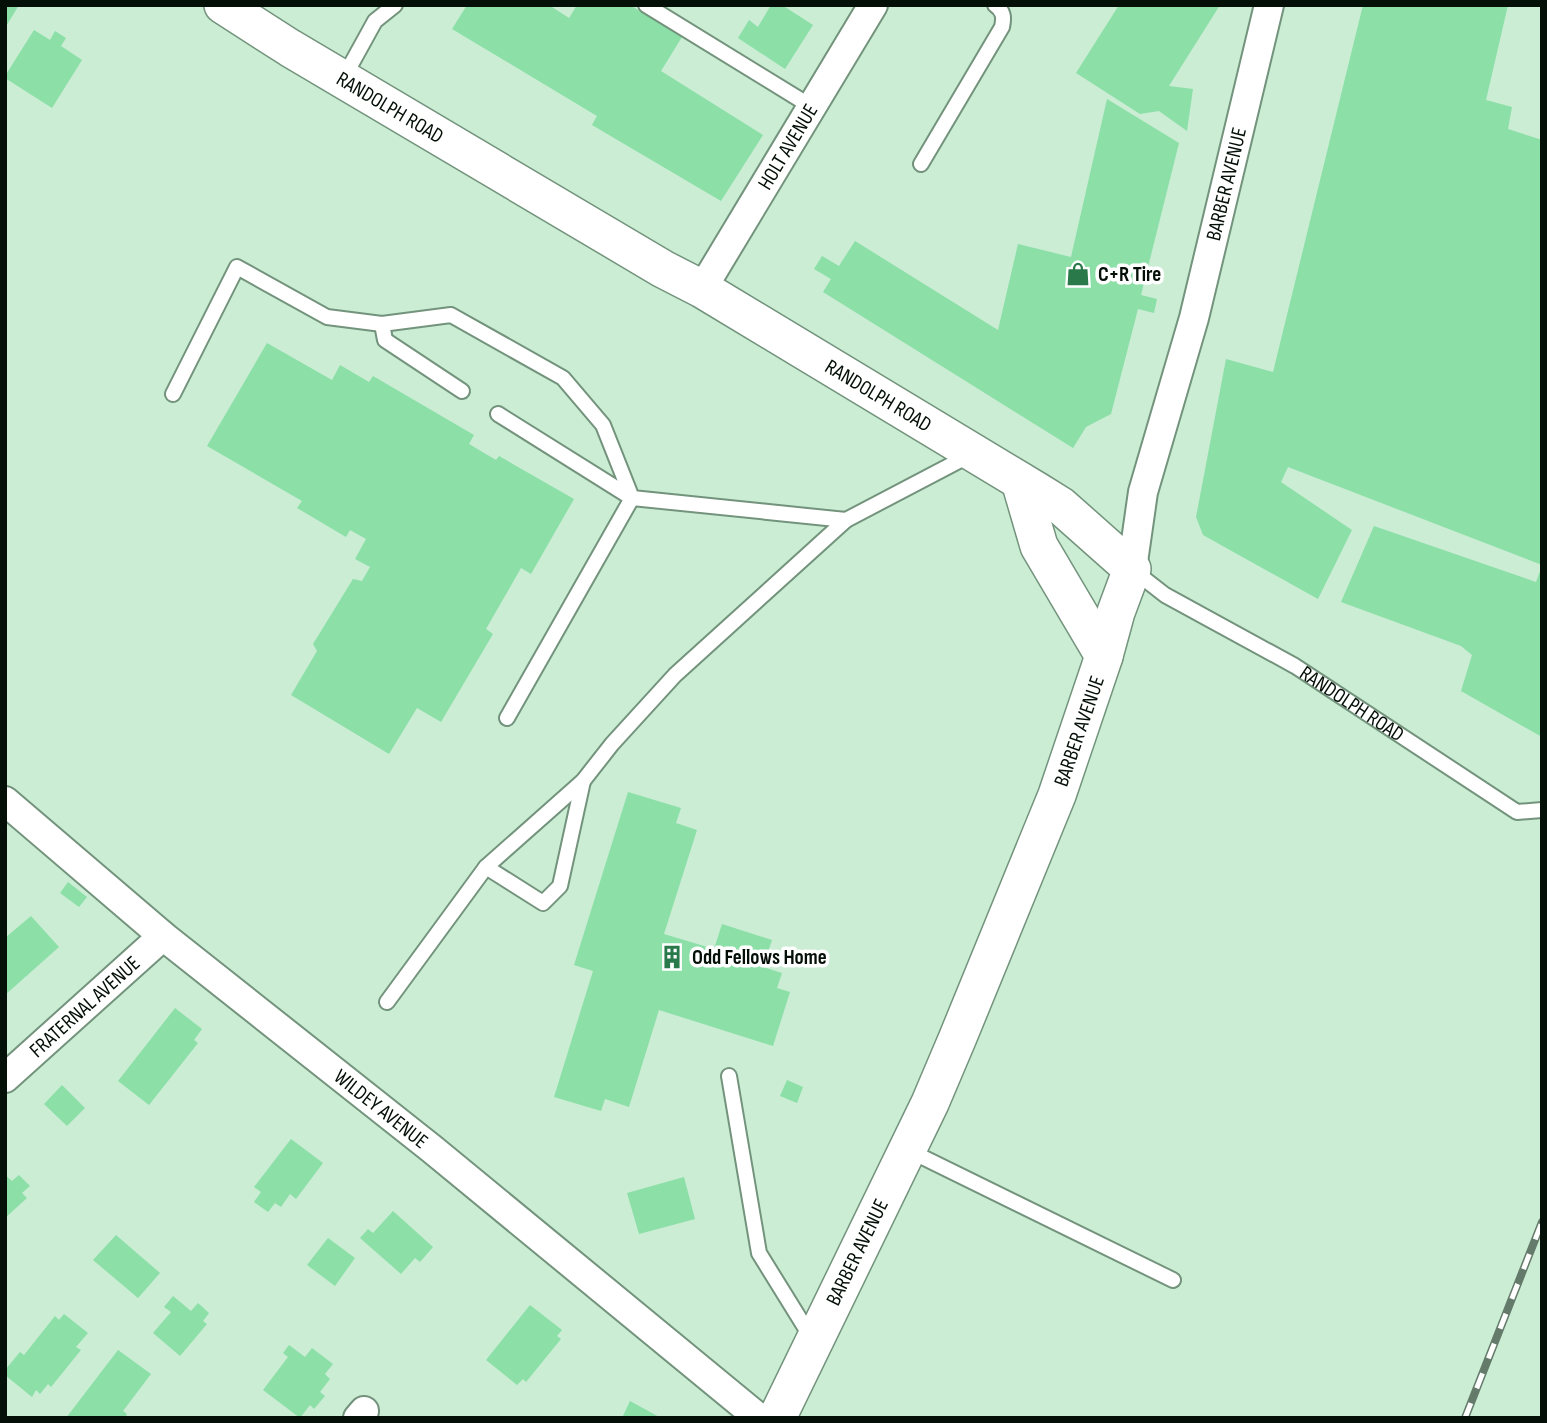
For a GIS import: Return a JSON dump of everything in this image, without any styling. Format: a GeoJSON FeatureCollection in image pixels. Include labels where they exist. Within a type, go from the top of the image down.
{"type":"FeatureCollection","features":[{"type":"Feature","properties":{"kind":"street","name":"RANDOLPH ROAD"},"geometry":{"type":"LineString","coordinates":[[223,5],[652,263],[702,289],[974,452],[1061,506],[1132,569]]}},
{"type":"Feature","properties":{"kind":"street","name":"HOLT AVENUE"},"geometry":{"type":"LineString","coordinates":[[702,289],[873,5]]}},
{"type":"Feature","properties":{"kind":"street","name":"BARBER AVENUE"},"geometry":{"type":"LineString","coordinates":[[777,1418],[930,1103],[1057,795],[1132,569],[1143,492],[1195,318],[1269,5]]}},
{"type":"Feature","properties":{"kind":"street"},"geometry":{"type":"LineString","coordinates":[[1020,481],[1039,546],[1104,656]]}},
{"type":"Feature","properties":{"kind":"street","name":"WILDEY AVENUE"},"geometry":{"type":"LineString","coordinates":[[5,801],[163,936],[442,1158],[759,1418]]}},
{"type":"Feature","properties":{"kind":"street","name":"FRATERNAL AVENUE"},"geometry":{"type":"LineString","coordinates":[[5,1078],[163,936]]}},
{"type":"Feature","properties":{"kind":"lane"},"geometry":{"type":"LineString","coordinates":[[343,79],[375,21],[395,5]]}},
{"type":"Feature","properties":{"kind":"lane"},"geometry":{"type":"LineString","coordinates":[[646,5],[811,107]]}},
{"type":"Feature","properties":{"kind":"lane"},"geometry":{"type":"LineString","coordinates":[[921,164],[1002,27],[1004,18],[1001,9],[995,5]]}},
{"type":"Feature","properties":{"kind":"lane"},"geometry":{"type":"LineString","coordinates":[[173,394],[237,267],[327,317],[382,324],[451,315],[563,378],[603,425],[632,498]]}},
{"type":"Feature","properties":{"kind":"lane"},"geometry":{"type":"LineString","coordinates":[[382,324],[385,340],[462,391]]}},
{"type":"Feature","properties":{"kind":"lane"},"geometry":{"type":"LineString","coordinates":[[498,414],[632,498],[846,520]]}},
{"type":"Feature","properties":{"kind":"lane"},"geometry":{"type":"LineString","coordinates":[[387,1002],[486,867],[583,781],[612,744],[675,675],[846,520],[974,452]]}},
{"type":"Feature","properties":{"kind":"lane"},"geometry":{"type":"LineString","coordinates":[[507,718],[632,498]]}},
{"type":"Feature","properties":{"kind":"lane","name":"RANDOLPH ROAD"},"geometry":{"type":"LineString","coordinates":[[1132,569],[1166,595],[1295,666],[1517,812],[1542,810]]}},
{"type":"Feature","properties":{"kind":"lane"},"geometry":{"type":"LineString","coordinates":[[486,867],[542,903],[560,886],[583,781]]}},
{"type":"Feature","properties":{"kind":"lane"},"geometry":{"type":"LineString","coordinates":[[729,1076],[759,1253],[814,1341]]}},
{"type":"Feature","properties":{"kind":"lane"},"geometry":{"type":"LineString","coordinates":[[907,1150],[1173,1280]]}},
{"type":"Feature","properties":{"kind":"building"},"geometry":{"type":"Polygon","coordinates":[[[5,5],[19,5],[5,28],[5,5]]]}},
{"type":"Feature","properties":{"kind":"building"},"geometry":{"type":"Polygon","coordinates":[[[467,5],[549,5],[569,18],[577,5],[630,5],[682,37],[661,71],[763,135],[721,201],[592,125],[597,116],[452,29],[467,5]]]}},
{"type":"Feature","properties":{"kind":"building"},"geometry":{"type":"Polygon","coordinates":[[[771,5],[782,5],[813,25],[785,69],[738,38],[749,20],[758,27],[771,5]]]}},
{"type":"Feature","properties":{"kind":"building"},"geometry":{"type":"Polygon","coordinates":[[[1119,5],[1220,5],[1169,86],[1193,89],[1187,131],[1159,111],[1140,114],[1076,73],[1119,5]]]}},
{"type":"Feature","properties":{"kind":"building"},"geometry":{"type":"Polygon","coordinates":[[[1363,5],[1508,5],[1486,100],[1512,107],[1508,129],[1542,140],[1542,565],[1288,467],[1281,482],[1352,530],[1318,599],[1203,535],[1196,517],[1226,359],[1273,372],[1363,5]]]}},
{"type":"Feature","properties":{"kind":"building"},"geometry":{"type":"Polygon","coordinates":[[[34,30],[50,40],[55,31],[66,38],[61,46],[82,60],[52,108],[5,78],[34,30]]]}},
{"type":"Feature","properties":{"kind":"building","name":"C+R Tire"},"geometry":{"type":"Polygon","coordinates":[[[1107,99],[1179,143],[1141,295],[1157,299],[1154,313],[1138,309],[1111,414],[1086,427],[1073,448],[823,292],[831,279],[814,269],[822,256],[839,266],[855,241],[998,330],[1018,244],[1071,257],[1107,99]]]}},
{"type":"Feature","properties":{"kind":"building"},"geometry":{"type":"Polygon","coordinates":[[[267,343],[332,380],[340,365],[369,382],[373,376],[474,435],[469,444],[496,460],[499,456],[574,499],[531,574],[521,568],[486,629],[493,634],[441,722],[417,708],[389,754],[291,695],[317,651],[313,644],[353,579],[362,581],[370,567],[355,559],[366,539],[350,530],[346,537],[297,508],[302,501],[207,446],[267,343]]]}},
{"type":"Feature","properties":{"kind":"building"},"geometry":{"type":"Polygon","coordinates":[[[1374,526],[1536,582],[1542,566],[1542,737],[1461,691],[1472,655],[1461,646],[1341,602],[1374,526]]]}},
{"type":"Feature","properties":{"kind":"building","name":"Odd Fellows Home"},"geometry":{"type":"Polygon","coordinates":[[[628,792],[681,808],[676,823],[697,830],[664,934],[714,949],[722,924],[772,940],[763,967],[782,973],[777,988],[790,992],[773,1046],[659,1010],[629,1107],[605,1099],[601,1111],[554,1097],[593,971],[574,965],[628,792]]]}},
{"type":"Feature","properties":{"kind":"building"},"geometry":{"type":"Polygon","coordinates":[[[68,882],[87,897],[79,907],[60,893],[68,882]]]}},
{"type":"Feature","properties":{"kind":"building"},"geometry":{"type":"Polygon","coordinates":[[[31,916],[59,947],[5,995],[5,938],[31,916]]]}},
{"type":"Feature","properties":{"kind":"building"},"geometry":{"type":"Polygon","coordinates":[[[175,1008],[202,1029],[194,1040],[198,1043],[149,1105],[118,1081],[175,1008]]]}},
{"type":"Feature","properties":{"kind":"building"},"geometry":{"type":"Polygon","coordinates":[[[787,1080],[803,1087],[797,1103],[780,1096],[787,1080]]]}},
{"type":"Feature","properties":{"kind":"building"},"geometry":{"type":"Polygon","coordinates":[[[62,1085],[85,1108],[67,1126],[44,1104],[62,1085]]]}},
{"type":"Feature","properties":{"kind":"building"},"geometry":{"type":"Polygon","coordinates":[[[291,1139],[323,1163],[296,1199],[290,1194],[281,1207],[275,1203],[268,1212],[254,1202],[261,1192],[254,1187],[291,1139]]]}},
{"type":"Feature","properties":{"kind":"building"},"geometry":{"type":"Polygon","coordinates":[[[5,1175],[12,1181],[19,1175],[30,1186],[22,1193],[27,1198],[5,1218],[5,1175]]]}},
{"type":"Feature","properties":{"kind":"building"},"geometry":{"type":"Polygon","coordinates":[[[684,1177],[695,1219],[639,1234],[627,1193],[684,1177]]]}},
{"type":"Feature","properties":{"kind":"building"},"geometry":{"type":"Polygon","coordinates":[[[393,1211],[433,1247],[420,1262],[415,1258],[401,1274],[360,1238],[368,1229],[373,1233],[393,1211]]]}},
{"type":"Feature","properties":{"kind":"building"},"geometry":{"type":"Polygon","coordinates":[[[116,1235],[160,1273],[138,1298],[93,1260],[116,1235]]]}},
{"type":"Feature","properties":{"kind":"building"},"geometry":{"type":"Polygon","coordinates":[[[328,1238],[355,1258],[335,1286],[307,1265],[328,1238]]]}},
{"type":"Feature","properties":{"kind":"building"},"geometry":{"type":"Polygon","coordinates":[[[173,1296],[191,1311],[198,1303],[209,1313],[203,1321],[207,1324],[180,1356],[153,1333],[171,1312],[164,1307],[173,1296]]]}},
{"type":"Feature","properties":{"kind":"building"},"geometry":{"type":"Polygon","coordinates":[[[530,1305],[562,1330],[557,1336],[561,1339],[526,1382],[523,1379],[517,1385],[486,1360],[530,1305]]]}},
{"type":"Feature","properties":{"kind":"building"},"geometry":{"type":"Polygon","coordinates":[[[64,1314],[88,1333],[76,1347],[81,1350],[51,1387],[48,1384],[40,1394],[36,1390],[32,1397],[5,1375],[5,1370],[20,1352],[24,1355],[55,1316],[59,1320],[64,1314]]]}},
{"type":"Feature","properties":{"kind":"building"},"geometry":{"type":"Polygon","coordinates":[[[289,1345],[305,1357],[312,1348],[333,1364],[325,1374],[330,1379],[320,1392],[325,1396],[314,1409],[310,1405],[300,1418],[263,1390],[288,1357],[283,1353],[289,1345]]]}},
{"type":"Feature","properties":{"kind":"building"},"geometry":{"type":"Polygon","coordinates":[[[118,1350],[151,1374],[123,1411],[127,1414],[125,1418],[66,1418],[118,1350]]]}},
{"type":"Feature","properties":{"kind":"building"},"geometry":{"type":"Polygon","coordinates":[[[630,1401],[661,1418],[622,1418],[630,1401]]]}},
{"type":"Feature","properties":{"kind":"railway"},"geometry":{"type":"LineString","coordinates":[[1465,1418],[1542,1222]]}},
{"type":"Feature","properties":{"kind":"place","name":"C+R Tire"},"geometry":{"type":"Point","coordinates":[1078,274]}},
{"type":"Feature","properties":{"kind":"place","name":"Odd Fellows Home"},"geometry":{"type":"Point","coordinates":[672,957]}}]}
